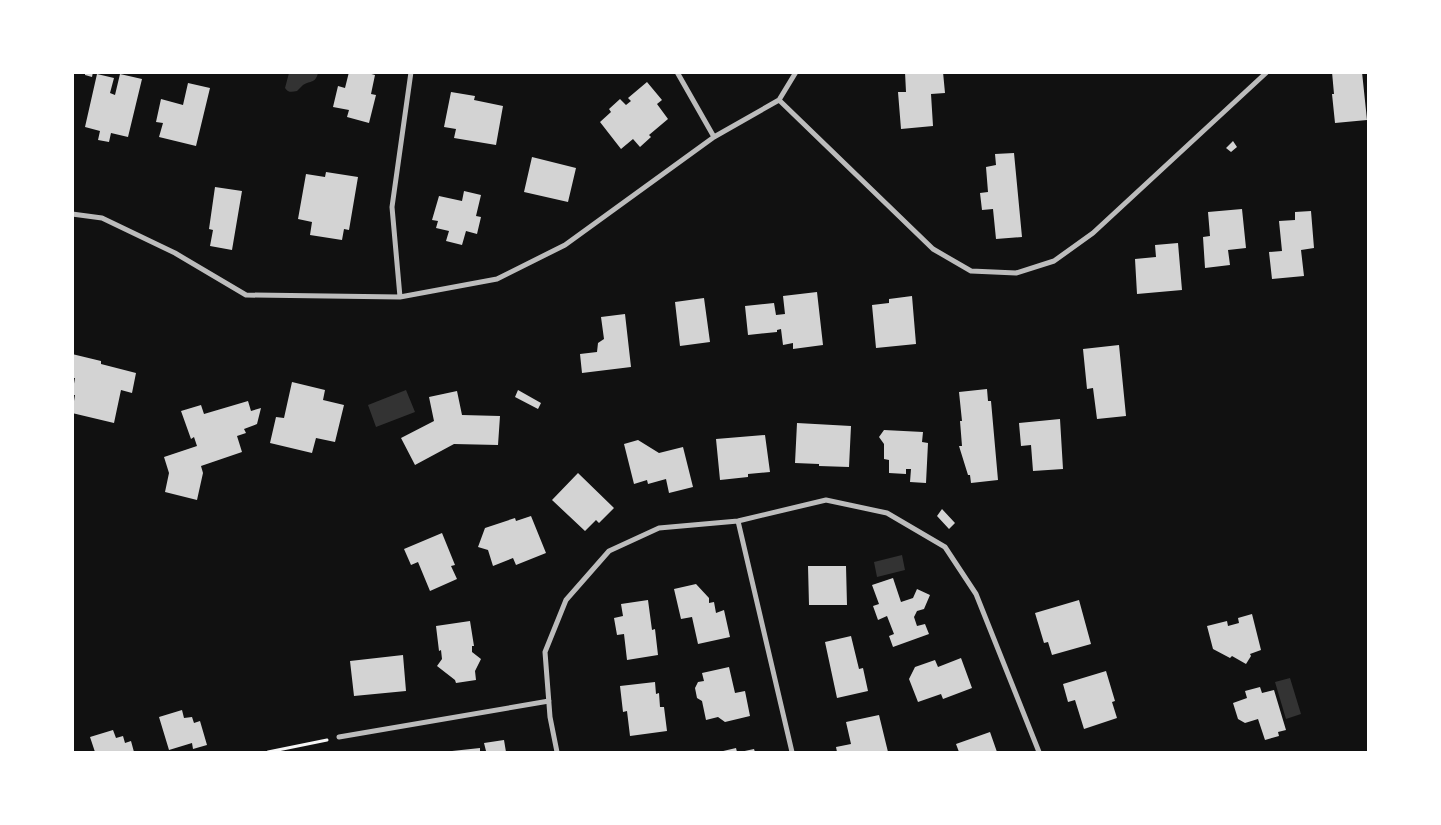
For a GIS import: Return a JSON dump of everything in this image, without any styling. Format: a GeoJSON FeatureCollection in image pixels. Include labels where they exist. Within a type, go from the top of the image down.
{"type":"FeatureCollection","features":[{"type":"Feature","properties":{"kind":"street"},"geometry":{"type":"LineString","coordinates":[[400,297],[392,207],[410,72]]}},
{"type":"Feature","properties":{"kind":"street"},"geometry":{"type":"LineString","coordinates":[[677,72],[714,137]]}},
{"type":"Feature","properties":{"kind":"street"},"geometry":{"type":"LineString","coordinates":[[72,214],[102,218],[174,253],[246,295],[400,297],[497,279],[566,245],[714,137],[779,100],[796,72]]}},
{"type":"Feature","properties":{"kind":"street"},"geometry":{"type":"LineString","coordinates":[[779,100],[933,249],[971,271],[1016,272],[1054,261],[1093,233],[1267,72]]}},
{"type":"Feature","properties":{"kind":"street"},"geometry":{"type":"LineString","coordinates":[[557,752],[544,652],[566,600],[609,551],[659,528],[738,521],[826,500],[887,513],[945,546],[976,594],[1040,752]]}},
{"type":"Feature","properties":{"kind":"street"},"geometry":{"type":"LineString","coordinates":[[738,521],[792,752]]}},
{"type":"Feature","properties":{"kind":"street"},"geometry":{"type":"LineString","coordinates":[[339,737],[549,701]]}},
{"type":"Feature","properties":{"kind":"path"},"geometry":{"type":"LineString","coordinates":[[268,752],[339,737]]}},
{"type":"Feature","properties":{"kind":"shaded area"},"geometry":{"type":"Polygon","coordinates":[[[289,72],[318,73],[314,80],[303,85],[297,91],[292,92],[287,91],[285,88],[289,72]]]}},
{"type":"Feature","properties":{"kind":"shaded area"},"geometry":{"type":"Polygon","coordinates":[[[406,390],[415,412],[376,427],[368,405],[406,390]]]}},
{"type":"Feature","properties":{"kind":"shaded area"},"geometry":{"type":"Polygon","coordinates":[[[902,555],[905,570],[877,577],[874,562],[902,555]]]}},
{"type":"Feature","properties":{"kind":"shaded area"},"geometry":{"type":"Polygon","coordinates":[[[1290,678],[1301,714],[1286,719],[1275,682],[1290,678]]]}},
{"type":"Feature","properties":{"kind":"building"},"geometry":{"type":"Polygon","coordinates":[[[85,72],[93,72],[92,77],[85,75],[85,72]]]}},
{"type":"Feature","properties":{"kind":"building"},"geometry":{"type":"Polygon","coordinates":[[[349,72],[364,72],[375,75],[371,94],[376,95],[369,123],[347,117],[349,110],[333,107],[338,86],[345,88],[349,72]]]}},
{"type":"Feature","properties":{"kind":"building"},"geometry":{"type":"Polygon","coordinates":[[[905,72],[943,72],[945,93],[931,94],[933,126],[901,129],[898,92],[906,92],[905,72]]]}},
{"type":"Feature","properties":{"kind":"building"},"geometry":{"type":"Polygon","coordinates":[[[1332,72],[1362,72],[1367,120],[1335,123],[1332,72]]]}},
{"type":"Feature","properties":{"kind":"building"},"geometry":{"type":"Polygon","coordinates":[[[97,74],[114,78],[110,93],[115,95],[120,74],[142,79],[128,137],[111,133],[109,142],[98,140],[100,131],[85,127],[97,74]]]}},
{"type":"Feature","properties":{"kind":"building"},"geometry":{"type":"Polygon","coordinates":[[[647,82],[662,100],[657,104],[668,119],[649,135],[651,137],[640,147],[633,139],[621,149],[600,122],[611,112],[609,109],[620,99],[626,105],[631,101],[628,98],[647,82]]]}},
{"type":"Feature","properties":{"kind":"building"},"geometry":{"type":"Polygon","coordinates":[[[188,83],[210,88],[196,146],[159,137],[163,123],[156,122],[161,99],[183,105],[188,83]]]}},
{"type":"Feature","properties":{"kind":"building"},"geometry":{"type":"Polygon","coordinates":[[[451,92],[475,96],[474,100],[503,106],[496,145],[454,138],[456,129],[444,127],[451,92]]]}},
{"type":"Feature","properties":{"kind":"building"},"geometry":{"type":"Polygon","coordinates":[[[1233,141],[1237,147],[1231,152],[1226,148],[1233,141]]]}},
{"type":"Feature","properties":{"kind":"building"},"geometry":{"type":"Polygon","coordinates":[[[1014,153],[1022,237],[996,239],[993,209],[982,210],[980,193],[988,192],[986,167],[996,165],[995,154],[1014,153]]]}},
{"type":"Feature","properties":{"kind":"building"},"geometry":{"type":"Polygon","coordinates":[[[532,157],[576,168],[568,202],[524,192],[532,157]]]}},
{"type":"Feature","properties":{"kind":"building"},"geometry":{"type":"Polygon","coordinates":[[[326,172],[358,177],[349,230],[344,229],[342,240],[310,235],[312,222],[298,219],[306,174],[325,177],[326,172]]]}},
{"type":"Feature","properties":{"kind":"building"},"geometry":{"type":"Polygon","coordinates":[[[215,187],[242,191],[232,250],[210,246],[213,230],[209,229],[215,187]]]}},
{"type":"Feature","properties":{"kind":"building"},"geometry":{"type":"Polygon","coordinates":[[[464,191],[481,195],[476,216],[481,217],[477,234],[466,231],[462,245],[446,241],[449,231],[436,228],[438,221],[432,220],[439,196],[462,201],[464,191]]]}},
{"type":"Feature","properties":{"kind":"building"},"geometry":{"type":"Polygon","coordinates":[[[1242,209],[1246,248],[1228,250],[1230,265],[1205,268],[1203,237],[1210,236],[1208,212],[1242,209]]]}},
{"type":"Feature","properties":{"kind":"building"},"geometry":{"type":"Polygon","coordinates":[[[1311,211],[1314,248],[1301,250],[1304,276],[1272,279],[1269,252],[1282,251],[1279,221],[1295,220],[1295,212],[1311,211]]]}},
{"type":"Feature","properties":{"kind":"building"},"geometry":{"type":"Polygon","coordinates":[[[1178,243],[1182,290],[1137,294],[1135,259],[1156,257],[1155,245],[1178,243]]]}},
{"type":"Feature","properties":{"kind":"building"},"geometry":{"type":"Polygon","coordinates":[[[817,292],[823,345],[793,349],[793,343],[783,345],[781,329],[777,330],[777,332],[748,335],[745,306],[774,303],[776,315],[785,314],[783,296],[817,292]]]}},
{"type":"Feature","properties":{"kind":"building"},"geometry":{"type":"Polygon","coordinates":[[[912,296],[916,344],[876,348],[872,305],[889,303],[889,299],[912,296]]]}},
{"type":"Feature","properties":{"kind":"building"},"geometry":{"type":"Polygon","coordinates":[[[704,298],[710,342],[680,346],[675,302],[704,298]]]}},
{"type":"Feature","properties":{"kind":"building"},"geometry":{"type":"Polygon","coordinates":[[[625,314],[631,367],[582,373],[580,354],[597,352],[598,343],[604,339],[601,317],[625,314]]]}},
{"type":"Feature","properties":{"kind":"building"},"geometry":{"type":"Polygon","coordinates":[[[1119,345],[1126,416],[1097,419],[1093,388],[1087,389],[1083,349],[1119,345]]]}},
{"type":"Feature","properties":{"kind":"building"},"geometry":{"type":"Polygon","coordinates":[[[72,354],[101,361],[101,364],[136,373],[132,393],[121,390],[114,423],[72,413],[75,395],[72,395],[75,378],[72,378],[72,354]]]}},
{"type":"Feature","properties":{"kind":"building"},"geometry":{"type":"Polygon","coordinates":[[[292,382],[325,390],[323,400],[344,405],[335,442],[316,438],[312,453],[270,443],[276,417],[284,418],[292,382]]]}},
{"type":"Feature","properties":{"kind":"building"},"geometry":{"type":"Polygon","coordinates":[[[987,389],[988,401],[991,401],[998,480],[971,483],[970,475],[968,475],[959,446],[962,446],[960,421],[962,421],[959,392],[987,389]]]}},
{"type":"Feature","properties":{"kind":"building"},"geometry":{"type":"Polygon","coordinates":[[[518,390],[541,403],[538,409],[515,397],[518,390]]]}},
{"type":"Feature","properties":{"kind":"building"},"geometry":{"type":"Polygon","coordinates":[[[457,391],[462,415],[500,416],[498,445],[454,444],[415,465],[401,438],[434,421],[429,397],[457,391]]]}},
{"type":"Feature","properties":{"kind":"building"},"geometry":{"type":"Polygon","coordinates":[[[248,401],[251,411],[261,408],[257,424],[244,429],[246,433],[237,436],[242,452],[201,466],[203,473],[197,500],[165,492],[169,473],[164,457],[197,446],[194,437],[191,439],[181,411],[201,405],[204,414],[248,401]]]}},
{"type":"Feature","properties":{"kind":"building"},"geometry":{"type":"Polygon","coordinates":[[[1060,419],[1063,469],[1033,471],[1031,445],[1021,446],[1019,423],[1060,419]]]}},
{"type":"Feature","properties":{"kind":"building"},"geometry":{"type":"Polygon","coordinates":[[[797,423],[851,426],[849,467],[795,463],[797,423]]]}},
{"type":"Feature","properties":{"kind":"building"},"geometry":{"type":"Polygon","coordinates":[[[884,430],[923,432],[922,442],[928,443],[926,483],[910,482],[911,469],[906,469],[906,474],[889,473],[889,460],[884,459],[884,444],[879,437],[884,430]]]}},
{"type":"Feature","properties":{"kind":"building"},"geometry":{"type":"Polygon","coordinates":[[[765,435],[770,472],[748,474],[748,477],[720,480],[716,439],[765,435]]]}},
{"type":"Feature","properties":{"kind":"building"},"geometry":{"type":"Polygon","coordinates":[[[638,440],[659,453],[683,447],[693,487],[669,493],[666,479],[648,484],[647,480],[634,484],[624,444],[638,440]]]}},
{"type":"Feature","properties":{"kind":"building"},"geometry":{"type":"Polygon","coordinates":[[[578,473],[614,508],[599,523],[596,520],[585,531],[552,500],[578,473]]]}},
{"type":"Feature","properties":{"kind":"building"},"geometry":{"type":"Polygon","coordinates":[[[942,509],[955,523],[949,529],[937,516],[942,509]]]}},
{"type":"Feature","properties":{"kind":"building"},"geometry":{"type":"Polygon","coordinates":[[[531,516],[546,553],[516,565],[513,558],[493,566],[488,550],[478,547],[485,528],[515,518],[516,521],[531,516]]]}},
{"type":"Feature","properties":{"kind":"building"},"geometry":{"type":"Polygon","coordinates":[[[442,533],[455,565],[451,566],[457,579],[430,591],[418,562],[411,565],[404,549],[442,533]]]}},
{"type":"Feature","properties":{"kind":"building"},"geometry":{"type":"Polygon","coordinates":[[[808,566],[846,566],[847,605],[809,605],[808,566]]]}},
{"type":"Feature","properties":{"kind":"building"},"geometry":{"type":"Polygon","coordinates":[[[893,578],[901,602],[913,598],[917,589],[930,595],[924,609],[917,611],[914,617],[917,626],[925,624],[929,634],[893,647],[889,636],[894,634],[887,616],[878,620],[873,606],[879,604],[872,585],[893,578]]]}},
{"type":"Feature","properties":{"kind":"building"},"geometry":{"type":"Polygon","coordinates":[[[696,584],[709,598],[709,603],[714,602],[716,613],[724,610],[730,637],[698,644],[692,617],[681,619],[674,589],[696,584]]]}},
{"type":"Feature","properties":{"kind":"building"},"geometry":{"type":"Polygon","coordinates":[[[648,600],[652,630],[655,629],[658,655],[627,660],[624,634],[617,635],[614,618],[623,616],[621,604],[648,600]]]}},
{"type":"Feature","properties":{"kind":"building"},"geometry":{"type":"Polygon","coordinates":[[[1079,600],[1091,644],[1052,655],[1048,642],[1044,643],[1035,613],[1079,600]]]}},
{"type":"Feature","properties":{"kind":"building"},"geometry":{"type":"Polygon","coordinates":[[[1252,614],[1261,650],[1250,654],[1251,656],[1246,664],[1213,649],[1207,626],[1227,621],[1228,626],[1239,623],[1238,618],[1252,614]]]}},
{"type":"Feature","properties":{"kind":"building"},"geometry":{"type":"Polygon","coordinates":[[[470,621],[474,646],[472,646],[472,652],[481,659],[475,671],[476,680],[456,683],[455,680],[437,666],[442,659],[441,650],[439,651],[436,626],[470,621]]]}},
{"type":"Feature","properties":{"kind":"building"},"geometry":{"type":"Polygon","coordinates":[[[851,636],[859,669],[863,668],[868,691],[837,698],[825,642],[851,636]]]}},
{"type":"Feature","properties":{"kind":"building"},"geometry":{"type":"Polygon","coordinates":[[[403,655],[406,691],[354,696],[350,661],[403,655]]]}},
{"type":"Feature","properties":{"kind":"building"},"geometry":{"type":"Polygon","coordinates":[[[961,658],[972,688],[943,699],[941,694],[918,702],[909,679],[915,667],[935,660],[938,667],[961,658]]]}},
{"type":"Feature","properties":{"kind":"building"},"geometry":{"type":"Polygon","coordinates":[[[729,667],[735,693],[745,691],[750,716],[725,722],[718,717],[706,720],[702,701],[697,698],[695,688],[698,682],[704,681],[702,673],[729,667]]]}},
{"type":"Feature","properties":{"kind":"building"},"geometry":{"type":"Polygon","coordinates":[[[1106,671],[1115,701],[1112,702],[1117,718],[1084,729],[1075,700],[1068,702],[1063,684],[1106,671]]]}},
{"type":"Feature","properties":{"kind":"building"},"geometry":{"type":"Polygon","coordinates":[[[655,682],[656,694],[659,693],[660,707],[664,707],[667,731],[630,736],[627,711],[623,712],[620,686],[655,682]]]}},
{"type":"Feature","properties":{"kind":"building"},"geometry":{"type":"Polygon","coordinates":[[[1260,687],[1262,693],[1274,690],[1286,730],[1278,732],[1279,736],[1265,740],[1258,719],[1245,723],[1238,719],[1233,703],[1247,698],[1245,691],[1260,687]]]}},
{"type":"Feature","properties":{"kind":"building"},"geometry":{"type":"Polygon","coordinates":[[[182,710],[184,718],[192,717],[194,723],[200,721],[207,745],[193,749],[192,743],[169,750],[159,717],[182,710]]]}},
{"type":"Feature","properties":{"kind":"building"},"geometry":{"type":"Polygon","coordinates":[[[879,715],[888,752],[837,752],[836,747],[851,744],[846,722],[879,715]]]}},
{"type":"Feature","properties":{"kind":"building"},"geometry":{"type":"Polygon","coordinates":[[[113,730],[116,738],[123,736],[125,743],[131,741],[134,752],[95,752],[90,737],[113,730]]]}},
{"type":"Feature","properties":{"kind":"building"},"geometry":{"type":"Polygon","coordinates":[[[990,732],[997,752],[959,752],[956,744],[990,732]]]}},
{"type":"Feature","properties":{"kind":"building"},"geometry":{"type":"Polygon","coordinates":[[[504,740],[506,752],[452,752],[480,748],[480,751],[486,751],[484,743],[504,740]]]}},
{"type":"Feature","properties":{"kind":"building"},"geometry":{"type":"Polygon","coordinates":[[[736,748],[737,752],[719,752],[736,748]]]}},
{"type":"Feature","properties":{"kind":"building"},"geometry":{"type":"Polygon","coordinates":[[[754,749],[755,752],[740,752],[754,749]]]}}]}
